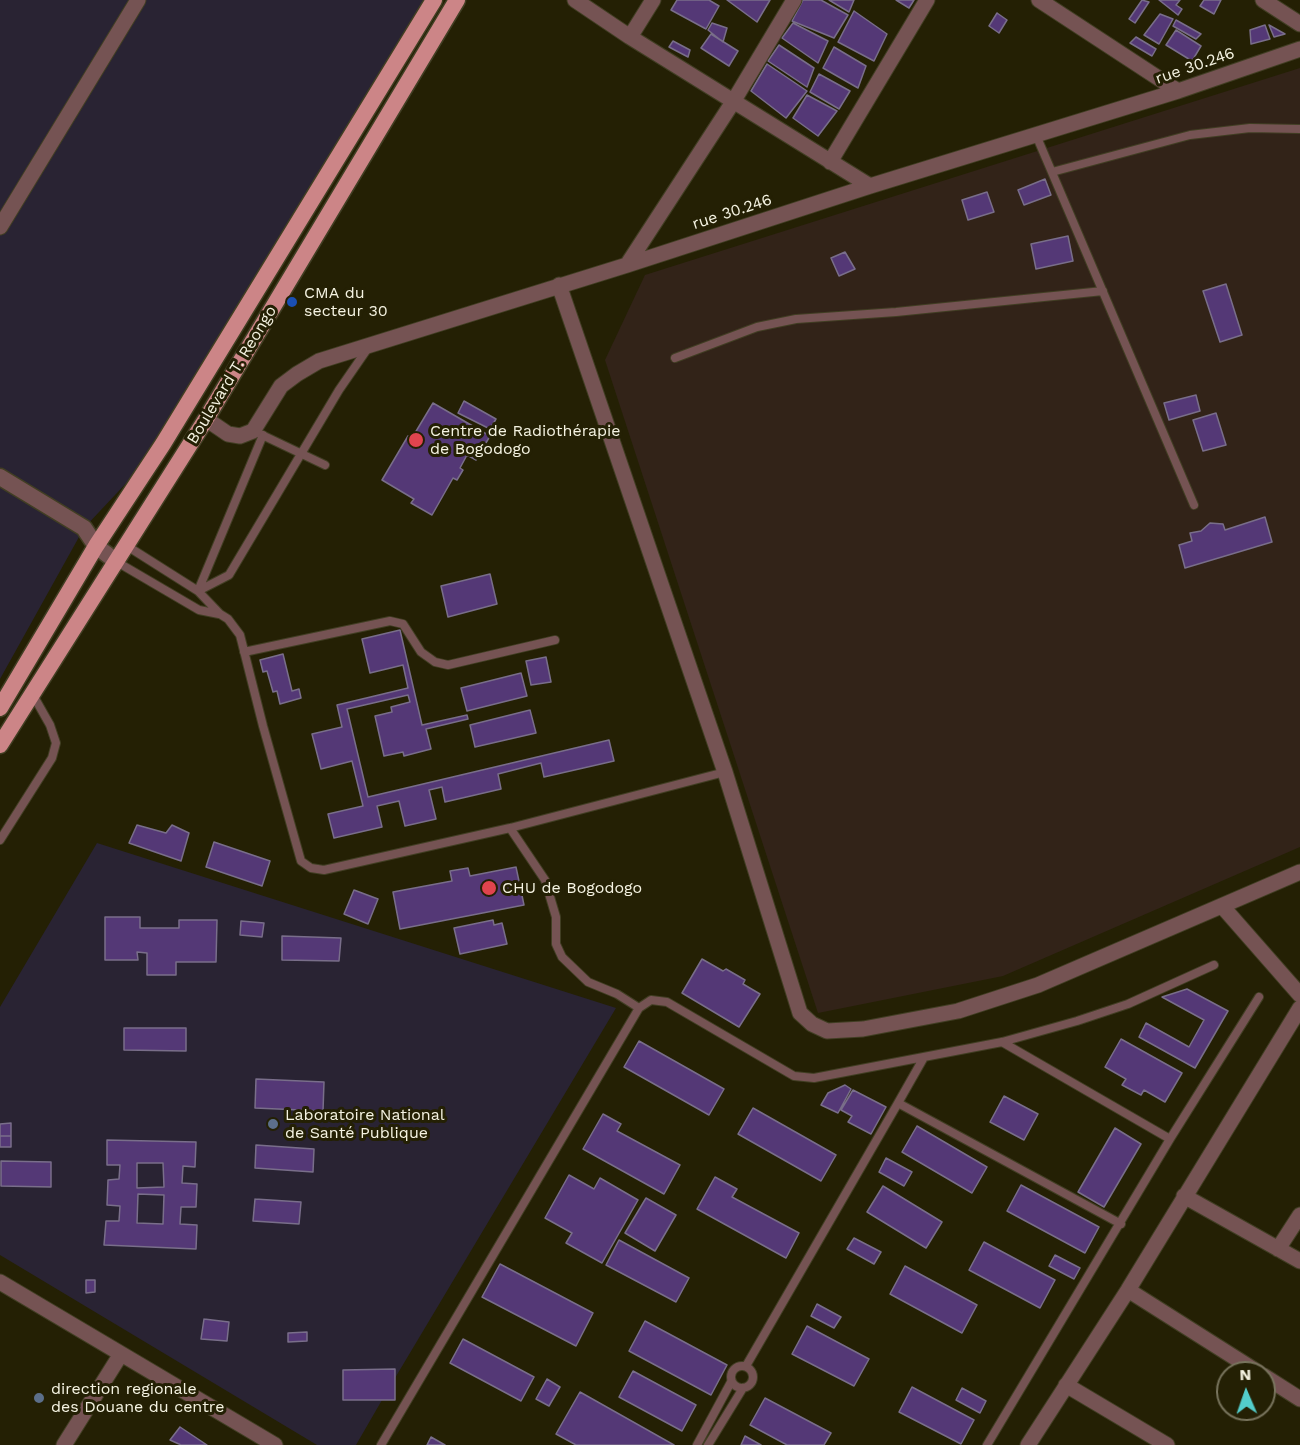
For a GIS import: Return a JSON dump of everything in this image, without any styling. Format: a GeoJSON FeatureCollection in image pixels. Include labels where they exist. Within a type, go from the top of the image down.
{"type":"FeatureCollection","features":[{"type":"Feature","properties":{"kind":"main road","name":"Boulevard T. Reongo"},"geometry":{"type":"LineString","coordinates":[[0,708],[105,531],[163,444],[434,0]]}},
{"type":"Feature","properties":{"kind":"main road","name":"Boulevard T. Reongo"},"geometry":{"type":"LineString","coordinates":[[0,745],[206,419],[457,0]]}},
{"type":"Feature","properties":{"kind":"street"},"geometry":{"type":"LineString","coordinates":[[0,227],[138,0]]}},
{"type":"Feature","properties":{"kind":"street"},"geometry":{"type":"LineString","coordinates":[[575,0],[733,102],[870,186]]}},
{"type":"Feature","properties":{"kind":"street"},"geometry":{"type":"LineString","coordinates":[[630,37],[653,0]]}},
{"type":"Feature","properties":{"kind":"street"},"geometry":{"type":"LineString","coordinates":[[627,265],[733,102],[794,0]]}},
{"type":"Feature","properties":{"kind":"street"},"geometry":{"type":"LineString","coordinates":[[830,162],[927,0]]}},
{"type":"Feature","properties":{"kind":"street"},"geometry":{"type":"LineString","coordinates":[[1040,0],[1178,91]]}},
{"type":"Feature","properties":{"kind":"street"},"geometry":{"type":"LineString","coordinates":[[1263,0],[1300,24]]}},
{"type":"Feature","properties":{"kind":"street","name":"rue 30.246"},"geometry":{"type":"LineString","coordinates":[[258,433],[281,386],[319,361],[1178,91],[1300,49]]}},
{"type":"Feature","properties":{"kind":"street"},"geometry":{"type":"LineString","coordinates":[[559,285],[725,772],[800,1013],[813,1024],[827,1031],[863,1029],[958,1011],[1038,985],[1300,872]]}},
{"type":"Feature","properties":{"kind":"street"},"geometry":{"type":"LineString","coordinates":[[206,419],[228,434],[240,436],[258,433]]}},
{"type":"Feature","properties":{"kind":"street"},"geometry":{"type":"LineString","coordinates":[[0,477],[84,528],[105,531],[127,546]]}},
{"type":"Feature","properties":{"kind":"street"},"geometry":{"type":"LineString","coordinates":[[84,528],[96,546],[117,562]]}},
{"type":"Feature","properties":{"kind":"street"},"geometry":{"type":"LineString","coordinates":[[1221,906],[1300,995]]}},
{"type":"Feature","properties":{"kind":"street"},"geometry":{"type":"LineString","coordinates":[[1028,1445],[1128,1290],[1300,1008]]}},
{"type":"Feature","properties":{"kind":"street"},"geometry":{"type":"LineString","coordinates":[[1184,1196],[1300,1262]]}},
{"type":"Feature","properties":{"kind":"street"},"geometry":{"type":"LineString","coordinates":[[1278,1249],[1300,1215]]}},
{"type":"Feature","properties":{"kind":"street"},"geometry":{"type":"LineString","coordinates":[[0,1282],[275,1445]]}},
{"type":"Feature","properties":{"kind":"street"},"geometry":{"type":"LineString","coordinates":[[1128,1290],[1240,1361]]}},
{"type":"Feature","properties":{"kind":"street"},"geometry":{"type":"LineString","coordinates":[[64,1445],[121,1354]]}},
{"type":"Feature","properties":{"kind":"street"},"geometry":{"type":"LineString","coordinates":[[1276,1384],[1300,1399]]}},
{"type":"Feature","properties":{"kind":"street"},"geometry":{"type":"LineString","coordinates":[[1066,1385],[1162,1444]]}},
{"type":"Feature","properties":{"kind":"lane"},"geometry":{"type":"LineString","coordinates":[[1052,172],[1190,135],[1251,128],[1300,129]]}},
{"type":"Feature","properties":{"kind":"lane"},"geometry":{"type":"LineString","coordinates":[[1036,135],[1194,505]]}},
{"type":"Feature","properties":{"kind":"lane"},"geometry":{"type":"LineString","coordinates":[[675,358],[757,327],[796,319],[896,312],[1103,291]]}},
{"type":"Feature","properties":{"kind":"lane"},"geometry":{"type":"LineString","coordinates":[[198,591],[229,575],[339,390],[370,345]]}},
{"type":"Feature","properties":{"kind":"lane"},"geometry":{"type":"LineString","coordinates":[[198,591],[258,433],[325,465]]}},
{"type":"Feature","properties":{"kind":"lane"},"geometry":{"type":"LineString","coordinates":[[127,546],[198,591],[240,635],[301,861],[311,868],[324,870],[510,828],[725,772]]}},
{"type":"Feature","properties":{"kind":"lane"},"geometry":{"type":"LineString","coordinates":[[117,562],[199,610],[220,614]]}},
{"type":"Feature","properties":{"kind":"lane"},"geometry":{"type":"LineString","coordinates":[[244,652],[390,621],[403,624],[421,652],[435,662],[448,665],[555,640]]}},
{"type":"Feature","properties":{"kind":"lane"},"geometry":{"type":"LineString","coordinates":[[0,840],[52,758],[56,743],[50,724],[33,694]]}},
{"type":"Feature","properties":{"kind":"lane"},"geometry":{"type":"LineString","coordinates":[[510,828],[545,879],[555,917],[556,944],[562,957],[588,982],[617,994],[639,1008]]}},
{"type":"Feature","properties":{"kind":"lane"},"geometry":{"type":"LineString","coordinates":[[381,1445],[639,1008],[651,1000],[668,1002],[794,1076],[814,1078],[923,1059],[1002,1042],[1077,1021],[1128,1005],[1214,965]]}},
{"type":"Feature","properties":{"kind":"lane"},"geometry":{"type":"LineString","coordinates":[[987,1445],[1170,1139],[1259,997]]}},
{"type":"Feature","properties":{"kind":"lane"},"geometry":{"type":"LineString","coordinates":[[1002,1042],[1170,1139]]}},
{"type":"Feature","properties":{"kind":"lane"},"geometry":{"type":"LineString","coordinates":[[746,1366],[923,1059]]}},
{"type":"Feature","properties":{"kind":"lane"},"geometry":{"type":"LineString","coordinates":[[898,1103],[1121,1224]]}},
{"type":"Feature","properties":{"kind":"lane"},"geometry":{"type":"LineString","coordinates":[[697,1445],[731,1382],[733,1369],[737,1366],[746,1366],[753,1372],[753,1381],[743,1388],[708,1445]]}},
{"type":"Feature","properties":{"kind":"lane"},"geometry":{"type":"LineString","coordinates":[[731,1382],[743,1388]]}},
{"type":"Feature","properties":{"kind":"shaded area"},"geometry":{"type":"Polygon","coordinates":[[[0,0],[435,0],[163,444],[84,528],[0,679],[0,0]]]}},
{"type":"Feature","properties":{"kind":"shaded area"},"geometry":{"type":"Polygon","coordinates":[[[1300,68],[1300,847],[1003,976],[818,1013],[605,360],[645,275],[1300,68]]]}},
{"type":"Feature","properties":{"kind":"shaded area","name":"Laboratoire National de Santé Publique"},"geometry":{"type":"Polygon","coordinates":[[[97,843],[616,1008],[395,1378],[395,1400],[382,1400],[356,1445],[317,1445],[0,1255],[0,1007],[97,843]]]}},
{"type":"Feature","properties":{"kind":"building"},"geometry":{"type":"Polygon","coordinates":[[[677,0],[709,0],[719,6],[706,29],[671,10],[677,0]]]}},
{"type":"Feature","properties":{"kind":"building"},"geometry":{"type":"Polygon","coordinates":[[[727,0],[770,0],[757,22],[727,0]]]}},
{"type":"Feature","properties":{"kind":"building"},"geometry":{"type":"Polygon","coordinates":[[[803,0],[821,0],[848,15],[834,38],[792,21],[803,0]]]}},
{"type":"Feature","properties":{"kind":"building"},"geometry":{"type":"Polygon","coordinates":[[[829,0],[854,0],[849,12],[829,0]]]}},
{"type":"Feature","properties":{"kind":"building"},"geometry":{"type":"Polygon","coordinates":[[[896,0],[914,0],[909,8],[896,0]]]}},
{"type":"Feature","properties":{"kind":"building"},"geometry":{"type":"Polygon","coordinates":[[[1142,0],[1149,2],[1135,23],[1129,19],[1142,0]]]}},
{"type":"Feature","properties":{"kind":"building"},"geometry":{"type":"Polygon","coordinates":[[[1159,0],[1180,0],[1176,5],[1182,9],[1178,15],[1159,0]]]}},
{"type":"Feature","properties":{"kind":"building"},"geometry":{"type":"Polygon","coordinates":[[[1204,0],[1221,0],[1214,14],[1200,6],[1204,0]]]}},
{"type":"Feature","properties":{"kind":"building"},"geometry":{"type":"Polygon","coordinates":[[[854,11],[887,34],[874,61],[838,42],[854,11]]]}},
{"type":"Feature","properties":{"kind":"building"},"geometry":{"type":"Polygon","coordinates":[[[997,13],[1007,20],[999,33],[989,26],[997,13]]]}},
{"type":"Feature","properties":{"kind":"building"},"geometry":{"type":"Polygon","coordinates":[[[1160,14],[1173,19],[1159,44],[1144,35],[1160,14]]]}},
{"type":"Feature","properties":{"kind":"building"},"geometry":{"type":"Polygon","coordinates":[[[1176,20],[1201,34],[1196,39],[1173,26],[1176,20]]]}},
{"type":"Feature","properties":{"kind":"building"},"geometry":{"type":"Polygon","coordinates":[[[712,23],[727,28],[723,42],[708,30],[712,23]]]}},
{"type":"Feature","properties":{"kind":"building"},"geometry":{"type":"Polygon","coordinates":[[[793,23],[828,41],[818,63],[782,38],[793,23]]]}},
{"type":"Feature","properties":{"kind":"building"},"geometry":{"type":"Polygon","coordinates":[[[1265,25],[1270,39],[1251,44],[1250,30],[1265,25]]]}},
{"type":"Feature","properties":{"kind":"building"},"geometry":{"type":"Polygon","coordinates":[[[1269,25],[1285,34],[1274,37],[1269,25]]]}},
{"type":"Feature","properties":{"kind":"building"},"geometry":{"type":"Polygon","coordinates":[[[1176,30],[1201,46],[1192,61],[1166,45],[1176,30]]]}},
{"type":"Feature","properties":{"kind":"building"},"geometry":{"type":"Polygon","coordinates":[[[711,34],[738,51],[729,66],[701,48],[711,34]]]}},
{"type":"Feature","properties":{"kind":"building"},"geometry":{"type":"Polygon","coordinates":[[[1136,37],[1156,49],[1152,56],[1130,43],[1136,37]]]}},
{"type":"Feature","properties":{"kind":"building"},"geometry":{"type":"Polygon","coordinates":[[[673,41],[690,50],[688,57],[669,47],[673,41]]]}},
{"type":"Feature","properties":{"kind":"building"},"geometry":{"type":"Polygon","coordinates":[[[779,45],[814,68],[807,87],[768,61],[779,45]]]}},
{"type":"Feature","properties":{"kind":"building"},"geometry":{"type":"Polygon","coordinates":[[[834,47],[866,66],[858,88],[823,68],[834,47]]]}},
{"type":"Feature","properties":{"kind":"building"},"geometry":{"type":"Polygon","coordinates":[[[767,64],[807,91],[786,118],[751,91],[767,64]]]}},
{"type":"Feature","properties":{"kind":"building"},"geometry":{"type":"Polygon","coordinates":[[[819,74],[850,91],[839,109],[810,92],[819,74]]]}},
{"type":"Feature","properties":{"kind":"building"},"geometry":{"type":"Polygon","coordinates":[[[807,95],[837,111],[818,136],[793,118],[807,95]]]}},
{"type":"Feature","properties":{"kind":"building"},"geometry":{"type":"Polygon","coordinates":[[[1045,179],[1051,195],[1024,205],[1018,190],[1045,179]]]}},
{"type":"Feature","properties":{"kind":"building"},"geometry":{"type":"Polygon","coordinates":[[[987,192],[994,212],[968,220],[962,200],[987,192]]]}},
{"type":"Feature","properties":{"kind":"building"},"geometry":{"type":"Polygon","coordinates":[[[1068,236],[1073,261],[1036,269],[1031,244],[1068,236]]]}},
{"type":"Feature","properties":{"kind":"building"},"geometry":{"type":"Polygon","coordinates":[[[845,252],[855,269],[839,276],[831,258],[845,252]]]}},
{"type":"Feature","properties":{"kind":"building"},"geometry":{"type":"Polygon","coordinates":[[[1226,284],[1242,335],[1220,342],[1203,291],[1226,284]]]}},
{"type":"Feature","properties":{"kind":"building"},"geometry":{"type":"Polygon","coordinates":[[[1196,395],[1200,411],[1169,420],[1164,403],[1196,395]]]}},
{"type":"Feature","properties":{"kind":"building"},"geometry":{"type":"Polygon","coordinates":[[[464,401],[496,419],[490,429],[458,413],[464,401]]]}},
{"type":"Feature","properties":{"kind":"building"},"geometry":{"type":"Polygon","coordinates":[[[433,403],[490,436],[476,460],[467,455],[460,468],[463,470],[457,480],[453,478],[432,515],[411,503],[414,499],[382,480],[408,436],[412,438],[433,403]]]}},
{"type":"Feature","properties":{"kind":"building"},"geometry":{"type":"Polygon","coordinates":[[[1216,413],[1226,445],[1203,451],[1193,420],[1216,413]]]}},
{"type":"Feature","properties":{"kind":"building"},"geometry":{"type":"Polygon","coordinates":[[[1265,517],[1272,542],[1185,568],[1179,545],[1192,541],[1190,533],[1201,531],[1210,523],[1223,524],[1225,530],[1265,517]]]}},
{"type":"Feature","properties":{"kind":"building"},"geometry":{"type":"Polygon","coordinates":[[[490,574],[497,604],[448,617],[441,586],[490,574]]]}},
{"type":"Feature","properties":{"kind":"building"},"geometry":{"type":"Polygon","coordinates":[[[400,630],[422,725],[467,715],[468,719],[426,729],[431,749],[404,756],[403,752],[384,756],[375,716],[392,712],[391,707],[410,702],[408,695],[347,709],[368,797],[609,740],[614,761],[544,777],[541,763],[498,774],[501,789],[445,802],[442,787],[429,790],[436,819],[405,826],[399,801],[377,806],[382,827],[334,838],[328,814],[363,806],[352,761],[321,769],[312,734],[342,727],[337,705],[408,688],[403,665],[370,673],[362,639],[400,630]]]}},
{"type":"Feature","properties":{"kind":"building"},"geometry":{"type":"Polygon","coordinates":[[[283,654],[292,691],[299,689],[301,698],[280,704],[277,691],[273,692],[267,671],[263,672],[260,660],[283,654]]]}},
{"type":"Feature","properties":{"kind":"building"},"geometry":{"type":"Polygon","coordinates":[[[546,657],[551,682],[531,685],[526,661],[546,657]]]}},
{"type":"Feature","properties":{"kind":"building"},"geometry":{"type":"Polygon","coordinates":[[[521,673],[527,696],[467,711],[461,688],[521,673]]]}},
{"type":"Feature","properties":{"kind":"building"},"geometry":{"type":"Polygon","coordinates":[[[530,710],[536,733],[475,747],[470,725],[530,710]]]}},
{"type":"Feature","properties":{"kind":"building"},"geometry":{"type":"Polygon","coordinates":[[[137,825],[166,833],[172,825],[189,833],[181,861],[129,843],[137,825]]]}},
{"type":"Feature","properties":{"kind":"building"},"geometry":{"type":"Polygon","coordinates":[[[214,842],[270,861],[262,886],[206,867],[214,842]]]}},
{"type":"Feature","properties":{"kind":"building"},"geometry":{"type":"Polygon","coordinates":[[[516,867],[524,905],[400,929],[393,892],[452,881],[450,871],[468,868],[470,876],[516,867]]]}},
{"type":"Feature","properties":{"kind":"building"},"geometry":{"type":"Polygon","coordinates":[[[354,890],[378,899],[368,924],[344,914],[354,890]]]}},
{"type":"Feature","properties":{"kind":"building"},"geometry":{"type":"Polygon","coordinates":[[[105,917],[140,917],[140,928],[179,928],[179,920],[217,920],[216,962],[176,962],[176,975],[147,975],[147,953],[137,952],[138,960],[105,960],[105,917]]]}},
{"type":"Feature","properties":{"kind":"building"},"geometry":{"type":"Polygon","coordinates":[[[493,920],[494,925],[502,923],[507,944],[460,954],[454,928],[493,920]]]}},
{"type":"Feature","properties":{"kind":"building"},"geometry":{"type":"Polygon","coordinates":[[[241,921],[264,923],[262,937],[240,935],[241,921]]]}},
{"type":"Feature","properties":{"kind":"building"},"geometry":{"type":"Polygon","coordinates":[[[282,936],[341,938],[339,961],[282,960],[282,936]]]}},
{"type":"Feature","properties":{"kind":"building"},"geometry":{"type":"Polygon","coordinates":[[[702,959],[745,980],[743,984],[760,994],[739,1027],[682,993],[702,959]]]}},
{"type":"Feature","properties":{"kind":"building"},"geometry":{"type":"Polygon","coordinates":[[[1187,989],[1228,1011],[1195,1068],[1139,1037],[1146,1023],[1189,1047],[1204,1020],[1162,997],[1187,989]]]}},
{"type":"Feature","properties":{"kind":"building"},"geometry":{"type":"Polygon","coordinates":[[[124,1028],[186,1028],[186,1051],[124,1050],[124,1028]]]}},
{"type":"Feature","properties":{"kind":"building"},"geometry":{"type":"Polygon","coordinates":[[[1121,1039],[1182,1073],[1165,1102],[1144,1090],[1141,1095],[1122,1085],[1126,1079],[1105,1067],[1121,1039]]]}},
{"type":"Feature","properties":{"kind":"building"},"geometry":{"type":"Polygon","coordinates":[[[639,1041],[724,1089],[709,1115],[624,1067],[639,1041]]]}},
{"type":"Feature","properties":{"kind":"building"},"geometry":{"type":"Polygon","coordinates":[[[256,1079],[324,1082],[323,1111],[255,1108],[256,1079]]]}},
{"type":"Feature","properties":{"kind":"building"},"geometry":{"type":"Polygon","coordinates":[[[845,1085],[851,1089],[838,1113],[821,1105],[828,1093],[845,1085]]]}},
{"type":"Feature","properties":{"kind":"building"},"geometry":{"type":"Polygon","coordinates":[[[853,1090],[886,1107],[871,1134],[848,1122],[852,1116],[841,1110],[853,1090]]]}},
{"type":"Feature","properties":{"kind":"building"},"geometry":{"type":"Polygon","coordinates":[[[1004,1096],[1038,1114],[1024,1140],[990,1122],[1004,1096]]]}},
{"type":"Feature","properties":{"kind":"building"},"geometry":{"type":"Polygon","coordinates":[[[753,1108],[836,1155],[821,1181],[738,1134],[753,1108]]]}},
{"type":"Feature","properties":{"kind":"building"},"geometry":{"type":"Polygon","coordinates":[[[603,1114],[621,1124],[617,1131],[680,1165],[664,1194],[583,1149],[603,1114]]]}},
{"type":"Feature","properties":{"kind":"building"},"geometry":{"type":"Polygon","coordinates":[[[11,1123],[11,1136],[0,1136],[0,1124],[11,1123]]]}},
{"type":"Feature","properties":{"kind":"building"},"geometry":{"type":"Polygon","coordinates":[[[917,1126],[987,1167],[972,1193],[902,1152],[917,1126]]]}},
{"type":"Feature","properties":{"kind":"building"},"geometry":{"type":"Polygon","coordinates":[[[1115,1128],[1141,1144],[1104,1207],[1078,1192],[1115,1128]]]}},
{"type":"Feature","properties":{"kind":"building"},"geometry":{"type":"Polygon","coordinates":[[[0,1136],[11,1136],[11,1147],[0,1147],[0,1136]]]}},
{"type":"Feature","properties":{"kind":"building"},"geometry":{"type":"Polygon","coordinates":[[[107,1140],[196,1142],[195,1167],[183,1166],[182,1183],[197,1184],[196,1207],[181,1207],[180,1224],[197,1225],[196,1249],[104,1245],[106,1221],[119,1221],[120,1206],[107,1205],[108,1180],[119,1179],[120,1165],[107,1165],[107,1140]],[[137,1163],[137,1188],[164,1187],[163,1163],[137,1163]],[[138,1194],[137,1223],[163,1224],[164,1195],[138,1194]]]}},
{"type":"Feature","properties":{"kind":"building"},"geometry":{"type":"Polygon","coordinates":[[[256,1145],[314,1149],[313,1172],[255,1168],[256,1145]]]}},
{"type":"Feature","properties":{"kind":"building"},"geometry":{"type":"Polygon","coordinates":[[[886,1158],[912,1172],[904,1186],[879,1172],[886,1158]]]}},
{"type":"Feature","properties":{"kind":"building"},"geometry":{"type":"Polygon","coordinates":[[[1,1161],[51,1162],[51,1187],[1,1186],[1,1161]]]}},
{"type":"Feature","properties":{"kind":"building"},"geometry":{"type":"Polygon","coordinates":[[[569,1175],[594,1189],[600,1178],[638,1200],[602,1263],[566,1243],[572,1233],[545,1218],[569,1175]]]}},
{"type":"Feature","properties":{"kind":"building"},"geometry":{"type":"Polygon","coordinates":[[[715,1177],[737,1189],[732,1197],[799,1233],[786,1258],[697,1209],[715,1177]]]}},
{"type":"Feature","properties":{"kind":"building"},"geometry":{"type":"Polygon","coordinates":[[[1021,1185],[1099,1227],[1085,1253],[1007,1211],[1021,1185]]]}},
{"type":"Feature","properties":{"kind":"building"},"geometry":{"type":"Polygon","coordinates":[[[883,1186],[942,1222],[926,1248],[867,1212],[883,1186]]]}},
{"type":"Feature","properties":{"kind":"building"},"geometry":{"type":"Polygon","coordinates":[[[646,1198],[676,1215],[655,1251],[625,1233],[646,1198]]]}},
{"type":"Feature","properties":{"kind":"building"},"geometry":{"type":"Polygon","coordinates":[[[255,1199],[301,1202],[299,1224],[253,1221],[255,1199]]]}},
{"type":"Feature","properties":{"kind":"building"},"geometry":{"type":"Polygon","coordinates":[[[854,1238],[881,1252],[874,1264],[847,1249],[854,1238]]]}},
{"type":"Feature","properties":{"kind":"building"},"geometry":{"type":"Polygon","coordinates":[[[619,1240],[689,1278],[676,1302],[606,1265],[619,1240]]]}},
{"type":"Feature","properties":{"kind":"building"},"geometry":{"type":"Polygon","coordinates":[[[984,1242],[1055,1280],[1040,1308],[969,1270],[984,1242]]]}},
{"type":"Feature","properties":{"kind":"building"},"geometry":{"type":"Polygon","coordinates":[[[1055,1255],[1080,1268],[1074,1279],[1049,1266],[1055,1255]]]}},
{"type":"Feature","properties":{"kind":"building"},"geometry":{"type":"Polygon","coordinates":[[[500,1264],[593,1313],[576,1346],[482,1297],[500,1264]]]}},
{"type":"Feature","properties":{"kind":"building"},"geometry":{"type":"Polygon","coordinates":[[[905,1266],[977,1305],[962,1333],[890,1294],[905,1266]]]}},
{"type":"Feature","properties":{"kind":"building"},"geometry":{"type":"Polygon","coordinates":[[[86,1280],[95,1280],[95,1292],[86,1293],[86,1280]]]}},
{"type":"Feature","properties":{"kind":"building"},"geometry":{"type":"Polygon","coordinates":[[[817,1304],[841,1317],[834,1328],[811,1316],[817,1304]]]}},
{"type":"Feature","properties":{"kind":"building"},"geometry":{"type":"Polygon","coordinates":[[[204,1319],[229,1322],[227,1341],[201,1339],[204,1319]]]}},
{"type":"Feature","properties":{"kind":"building"},"geometry":{"type":"Polygon","coordinates":[[[645,1321],[727,1365],[711,1395],[629,1351],[645,1321]]]}},
{"type":"Feature","properties":{"kind":"building"},"geometry":{"type":"Polygon","coordinates":[[[807,1326],[869,1359],[854,1386],[792,1354],[807,1326]]]}},
{"type":"Feature","properties":{"kind":"building"},"geometry":{"type":"Polygon","coordinates":[[[307,1332],[307,1341],[288,1342],[288,1333],[307,1332]]]}},
{"type":"Feature","properties":{"kind":"building"},"geometry":{"type":"Polygon","coordinates":[[[463,1339],[534,1377],[521,1401],[450,1363],[463,1339]]]}},
{"type":"Feature","properties":{"kind":"building"},"geometry":{"type":"Polygon","coordinates":[[[395,1369],[395,1400],[343,1400],[343,1370],[395,1369]]]}},
{"type":"Feature","properties":{"kind":"building"},"geometry":{"type":"Polygon","coordinates":[[[633,1371],[696,1405],[682,1431],[619,1397],[633,1371]]]}},
{"type":"Feature","properties":{"kind":"building"},"geometry":{"type":"Polygon","coordinates":[[[547,1379],[560,1387],[549,1406],[536,1399],[547,1379]]]}},
{"type":"Feature","properties":{"kind":"building"},"geometry":{"type":"Polygon","coordinates":[[[912,1387],[974,1420],[961,1444],[899,1412],[912,1387]]]}},
{"type":"Feature","properties":{"kind":"building"},"geometry":{"type":"Polygon","coordinates":[[[962,1388],[986,1401],[980,1413],[956,1400],[962,1388]]]}},
{"type":"Feature","properties":{"kind":"building"},"geometry":{"type":"Polygon","coordinates":[[[580,1392],[674,1445],[576,1445],[556,1434],[580,1392]]]}},
{"type":"Feature","properties":{"kind":"building"},"geometry":{"type":"Polygon","coordinates":[[[765,1398],[831,1433],[824,1445],[787,1445],[750,1425],[765,1398]]]}},
{"type":"Feature","properties":{"kind":"building"},"geometry":{"type":"Polygon","coordinates":[[[180,1427],[207,1445],[181,1445],[170,1440],[180,1427]]]}},
{"type":"Feature","properties":{"kind":"building"},"geometry":{"type":"Polygon","coordinates":[[[745,1436],[761,1445],[741,1445],[745,1436]]]}},
{"type":"Feature","properties":{"kind":"building"},"geometry":{"type":"Polygon","coordinates":[[[431,1437],[445,1445],[427,1445],[431,1437]]]}},
{"type":"Feature","properties":{"kind":"place","name":"CMA du secteur 30"},"geometry":{"type":"Point","coordinates":[292,302]}},
{"type":"Feature","properties":{"kind":"place","name":"Centre de Radiothérapie de Bogodogo"},"geometry":{"type":"Point","coordinates":[416,440]}},
{"type":"Feature","properties":{"kind":"place","name":"CHU de Bogodogo"},"geometry":{"type":"Point","coordinates":[489,888]}},
{"type":"Feature","properties":{"kind":"place","name":"Laboratoire National de Santé Publique"},"geometry":{"type":"Point","coordinates":[273,1124]}},
{"type":"Feature","properties":{"kind":"place","name":"direction regionale des Douane du centre"},"geometry":{"type":"Point","coordinates":[39,1398]}}]}
